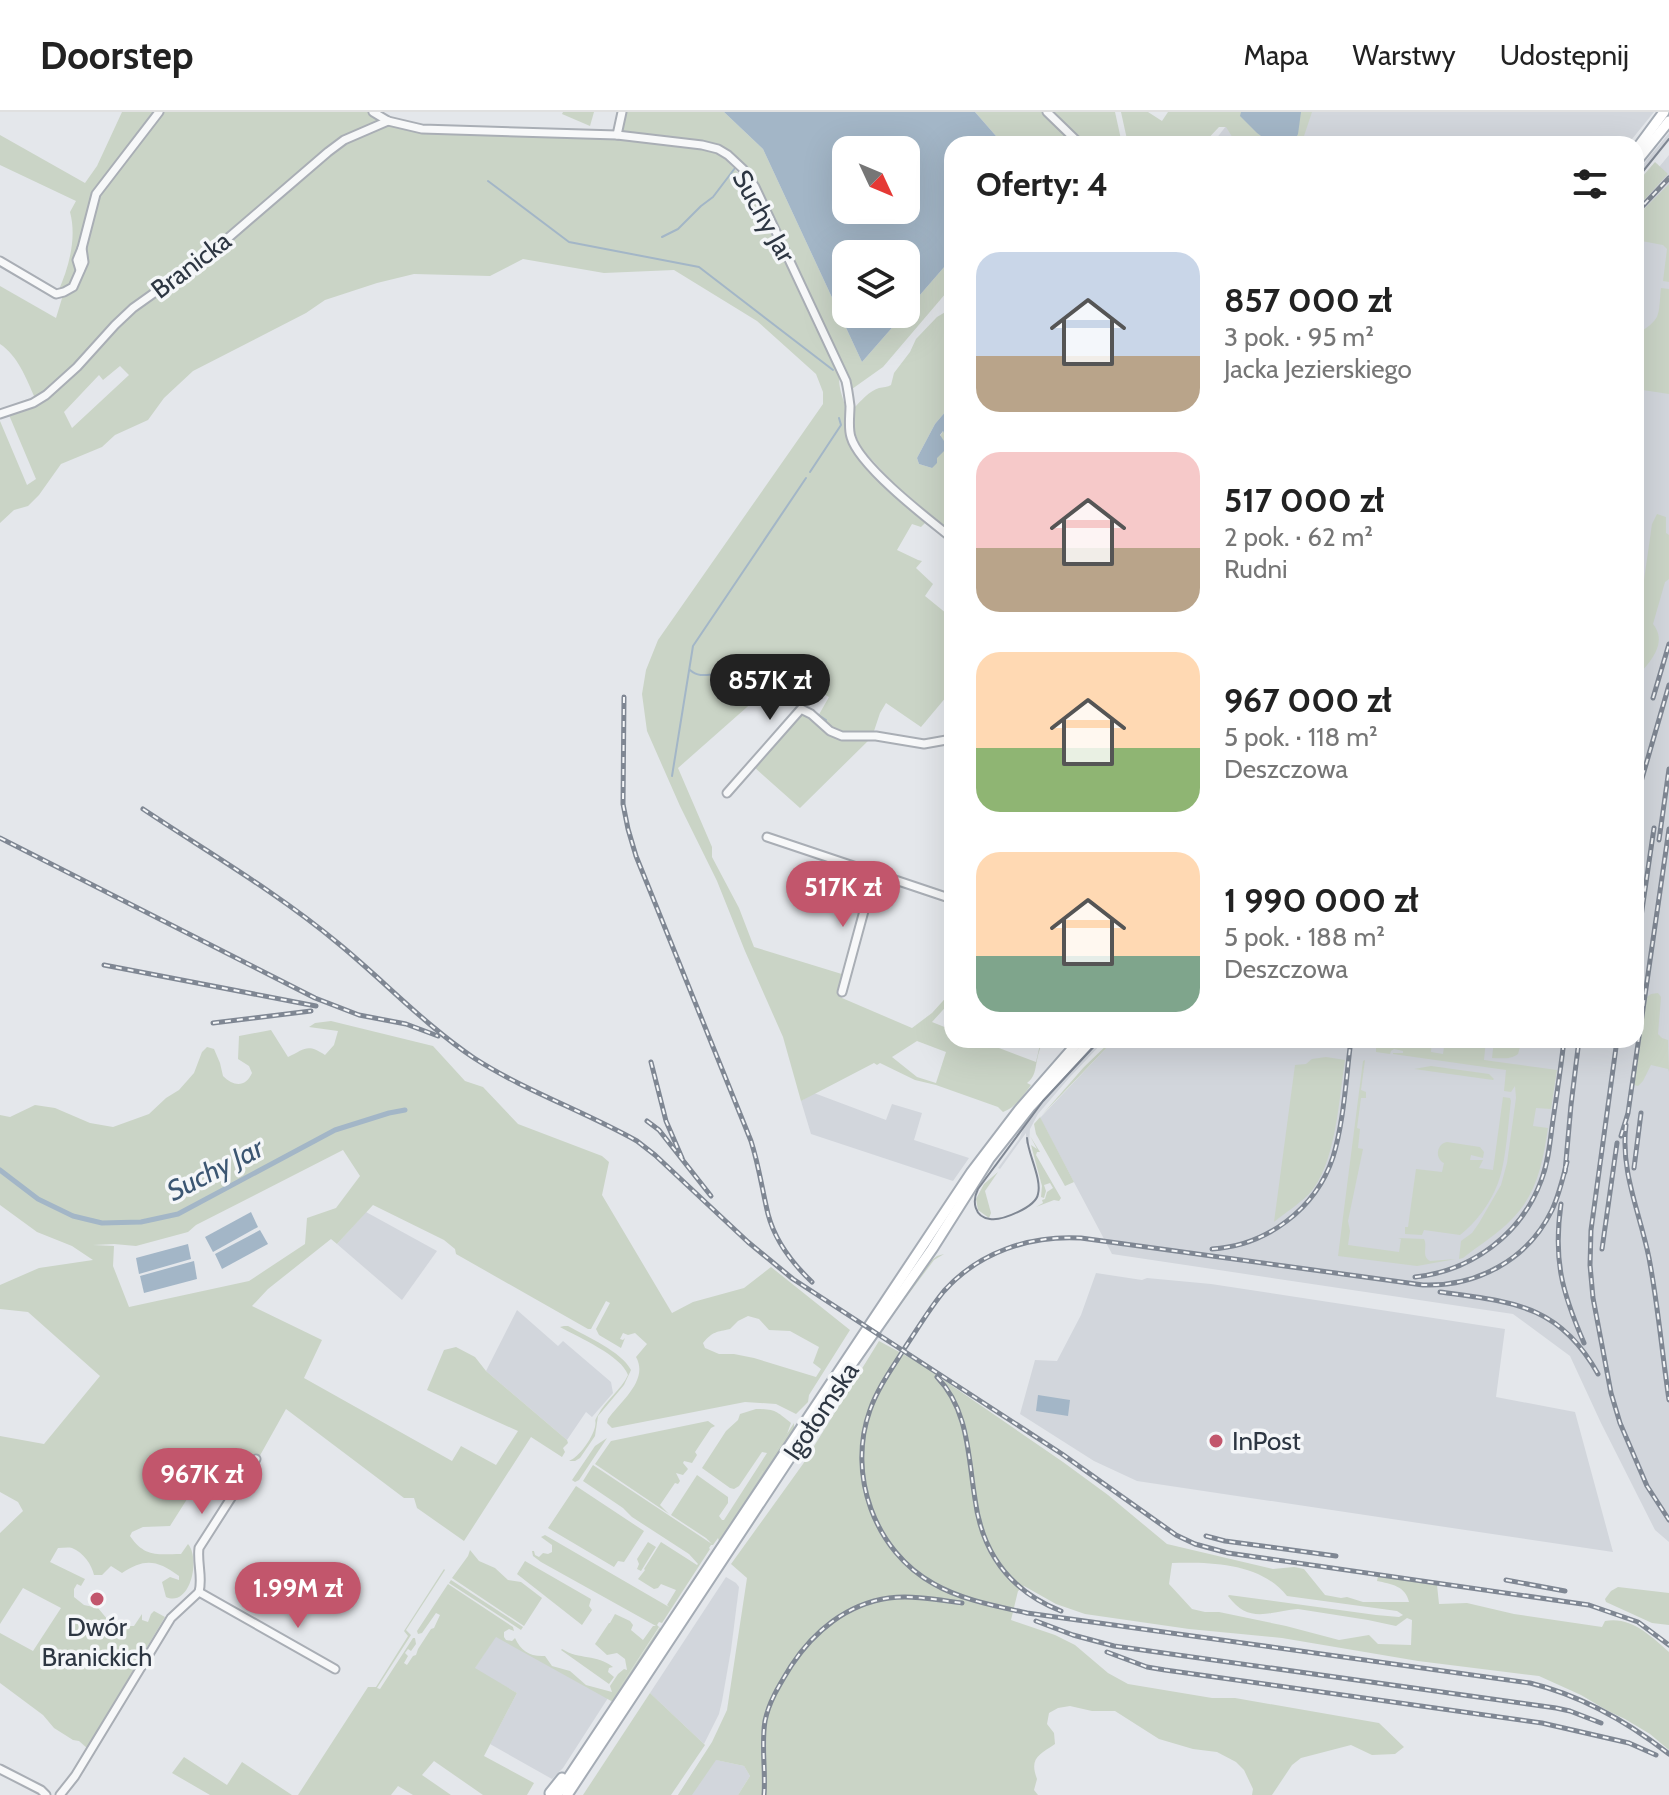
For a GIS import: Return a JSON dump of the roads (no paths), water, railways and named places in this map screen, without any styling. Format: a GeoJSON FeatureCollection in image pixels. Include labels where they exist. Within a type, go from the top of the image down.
{"type":"FeatureCollection","features":[{"type":"Feature","properties":{"kind":"main road"},"geometry":{"type":"LineString","coordinates":[[1644,139],[1664,112]]}},
{"type":"Feature","properties":{"kind":"main road"},"geometry":{"type":"LineString","coordinates":[[1644,152],[1669,121]]}},
{"type":"Feature","properties":{"kind":"main road","name":"Igołomska"},"geometry":{"type":"LineString","coordinates":[[829,1393],[987,1150],[1073,1048]]}},
{"type":"Feature","properties":{"kind":"main road","name":"Igołomska"},"geometry":{"type":"LineString","coordinates":[[567,1795],[594,1747],[821,1404],[932,1249],[1000,1144],[1085,1048]]}},
{"type":"Feature","properties":{"kind":"main road"},"geometry":{"type":"LineString","coordinates":[[552,1794],[594,1747]]}},
{"type":"Feature","properties":{"kind":"main road"},"geometry":{"type":"LineString","coordinates":[[574,1795],[594,1747]]}},
{"type":"Feature","properties":{"kind":"street"},"geometry":{"type":"LineString","coordinates":[[0,261],[56,294],[73,287],[84,262],[82,248],[96,194],[159,112]]}},
{"type":"Feature","properties":{"kind":"street","name":"Suchy Jar"},"geometry":{"type":"LineString","coordinates":[[373,112],[388,121],[422,129],[617,135],[711,147],[724,152],[743,169],[755,187],[846,381],[850,402],[850,435],[854,444],[890,485],[944,531]]}},
{"type":"Feature","properties":{"kind":"street"},"geometry":{"type":"LineString","coordinates":[[617,135],[622,112]]}},
{"type":"Feature","properties":{"kind":"street"},"geometry":{"type":"LineString","coordinates":[[1047,112],[1072,136]]}},
{"type":"Feature","properties":{"kind":"street","name":"Branicka"},"geometry":{"type":"LineString","coordinates":[[0,414],[33,403],[46,395],[133,308],[213,251],[344,140],[388,121]]}},
{"type":"Feature","properties":{"kind":"street"},"geometry":{"type":"LineString","coordinates":[[727,793],[801,709],[830,731],[842,736],[876,736],[924,744],[944,740]]}},
{"type":"Feature","properties":{"kind":"street"},"geometry":{"type":"LineString","coordinates":[[767,837],[944,896]]}},
{"type":"Feature","properties":{"kind":"street"},"geometry":{"type":"LineString","coordinates":[[842,992],[874,874]]}},
{"type":"Feature","properties":{"kind":"street"},"geometry":{"type":"LineString","coordinates":[[60,1795],[75,1776],[171,1618],[199,1592],[199,1548],[256,1459]]}},
{"type":"Feature","properties":{"kind":"street"},"geometry":{"type":"LineString","coordinates":[[199,1592],[335,1669]]}},
{"type":"Feature","properties":{"kind":"street"},"geometry":{"type":"LineString","coordinates":[[0,1769],[46,1795]]}},
{"type":"Feature","properties":{"kind":"water"},"geometry":{"type":"Polygon","coordinates":[[[724,112],[975,112],[996,136],[944,136],[944,267],[920,295],[920,240],[832,240],[832,297],[763,149],[724,112]]]}},
{"type":"Feature","properties":{"kind":"water"},"geometry":{"type":"Polygon","coordinates":[[[1241,112],[1301,112],[1297,136],[1261,136],[1240,116],[1241,112]]]}},
{"type":"Feature","properties":{"kind":"water"},"geometry":{"type":"Polygon","coordinates":[[[846,328],[892,328],[862,362],[846,328]]]}},
{"type":"Feature","properties":{"kind":"water"},"geometry":{"type":"Polygon","coordinates":[[[944,413],[944,433],[940,435],[944,441],[944,451],[932,468],[919,464],[917,458],[944,413]]]}},
{"type":"Feature","properties":{"kind":"water"},"geometry":{"type":"Polygon","coordinates":[[[251,1212],[258,1227],[213,1252],[205,1237],[251,1212]]]}},
{"type":"Feature","properties":{"kind":"water"},"geometry":{"type":"Polygon","coordinates":[[[260,1230],[268,1244],[222,1269],[215,1254],[260,1230]]]}},
{"type":"Feature","properties":{"kind":"water"},"geometry":{"type":"Polygon","coordinates":[[[188,1244],[191,1259],[139,1274],[136,1258],[188,1244]]]}},
{"type":"Feature","properties":{"kind":"water"},"geometry":{"type":"Polygon","coordinates":[[[194,1261],[197,1279],[144,1293],[140,1276],[194,1261]]]}},
{"type":"Feature","properties":{"kind":"water"},"geometry":{"type":"Polygon","coordinates":[[[1038,1395],[1070,1400],[1068,1416],[1036,1411],[1038,1395]]]}},
{"type":"Feature","properties":{"kind":"waterway"},"geometry":{"type":"LineString","coordinates":[[662,237],[678,229],[713,197],[735,168]]}},
{"type":"Feature","properties":{"kind":"waterway"},"geometry":{"type":"LineString","coordinates":[[488,181],[569,242],[699,267],[833,370]]}},
{"type":"Feature","properties":{"kind":"waterway"},"geometry":{"type":"LineString","coordinates":[[810,472],[841,425],[839,418]]}},
{"type":"Feature","properties":{"kind":"waterway"},"geometry":{"type":"LineString","coordinates":[[672,776],[693,646],[806,478]]}},
{"type":"Feature","properties":{"kind":"waterway"},"geometry":{"type":"LineString","coordinates":[[690,670],[702,675],[725,674],[769,701],[801,706]]}},
{"type":"Feature","properties":{"kind":"waterway"},"geometry":{"type":"LineString","coordinates":[[814,712],[826,720]]}},
{"type":"Feature","properties":{"kind":"waterway","name":"Suchy Jar"},"geometry":{"type":"LineString","coordinates":[[0,1170],[38,1199],[73,1216],[102,1223],[141,1222],[178,1214],[335,1130],[405,1110]]}},
{"type":"Feature","properties":{"kind":"tram line"},"geometry":{"type":"LineString","coordinates":[[1644,170],[1669,139]]}},
{"type":"Feature","properties":{"kind":"tram line"},"geometry":{"type":"LineString","coordinates":[[1027,1138],[1038,1181],[1036,1199],[1010,1215],[985,1218],[976,1208],[978,1189],[1043,1101],[1093,1048]]}},
{"type":"Feature","properties":{"kind":"railway"},"geometry":{"type":"LineString","coordinates":[[1644,205],[1669,178]]}},
{"type":"Feature","properties":{"kind":"railway"},"geometry":{"type":"LineString","coordinates":[[1653,698],[1669,644]]}},
{"type":"Feature","properties":{"kind":"railway"},"geometry":{"type":"LineString","coordinates":[[1644,771],[1669,685]]}},
{"type":"Feature","properties":{"kind":"railway"},"geometry":{"type":"LineString","coordinates":[[624,697],[623,804],[636,856],[751,1141],[771,1224],[785,1251],[812,1282]]}},
{"type":"Feature","properties":{"kind":"railway"},"geometry":{"type":"LineString","coordinates":[[1659,840],[1669,769]]}},
{"type":"Feature","properties":{"kind":"railway"},"geometry":{"type":"LineString","coordinates":[[143,809],[316,925],[474,1058],[637,1141],[793,1279],[1062,1454],[1176,1535],[1228,1553],[1589,1605],[1638,1622],[1669,1645]]}},
{"type":"Feature","properties":{"kind":"railway"},"geometry":{"type":"LineString","coordinates":[[1644,896],[1654,828]]}},
{"type":"Feature","properties":{"kind":"railway"},"geometry":{"type":"LineString","coordinates":[[1644,1002],[1669,829]]}},
{"type":"Feature","properties":{"kind":"railway"},"geometry":{"type":"LineString","coordinates":[[0,838],[315,998],[359,1015],[406,1024],[438,1036]]}},
{"type":"Feature","properties":{"kind":"railway"},"geometry":{"type":"LineString","coordinates":[[104,965],[316,1006]]}},
{"type":"Feature","properties":{"kind":"railway"},"geometry":{"type":"LineString","coordinates":[[213,1023],[311,1011]]}},
{"type":"Feature","properties":{"kind":"railway"},"geometry":{"type":"LineString","coordinates":[[1212,1249],[1251,1241],[1270,1232],[1315,1193],[1337,1143],[1350,1048]]}},
{"type":"Feature","properties":{"kind":"railway"},"geometry":{"type":"LineString","coordinates":[[1415,1277],[1456,1267],[1474,1258],[1492,1247],[1521,1218],[1541,1181],[1548,1158],[1563,1048]]}},
{"type":"Feature","properties":{"kind":"railway"},"geometry":{"type":"LineString","coordinates":[[1565,1172],[1578,1048]]}},
{"type":"Feature","properties":{"kind":"railway"},"geometry":{"type":"LineString","coordinates":[[1616,1048],[1591,1230],[1593,1298],[1611,1393],[1620,1423],[1647,1486],[1669,1520]]}},
{"type":"Feature","properties":{"kind":"railway"},"geometry":{"type":"LineString","coordinates":[[1621,1136],[1628,1113],[1637,1048]]}},
{"type":"Feature","properties":{"kind":"railway"},"geometry":{"type":"LineString","coordinates":[[651,1062],[666,1121],[682,1158]]}},
{"type":"Feature","properties":{"kind":"railway"},"geometry":{"type":"LineString","coordinates":[[1634,1168],[1641,1113]]}},
{"type":"Feature","properties":{"kind":"railway"},"geometry":{"type":"LineString","coordinates":[[647,1121],[659,1130],[711,1196]]}},
{"type":"Feature","properties":{"kind":"railway"},"geometry":{"type":"LineString","coordinates":[[1626,1125],[1628,1175],[1649,1258],[1669,1400]]}},
{"type":"Feature","properties":{"kind":"railway"},"geometry":{"type":"LineString","coordinates":[[1602,1249],[1617,1143]]}},
{"type":"Feature","properties":{"kind":"railway"},"geometry":{"type":"LineString","coordinates":[[1567,1162],[1552,1210],[1529,1243],[1498,1267],[1462,1281],[1423,1285],[1081,1238],[1024,1243],[989,1256],[958,1277],[944,1291],[881,1385],[864,1434],[864,1484],[881,1531],[895,1552],[913,1570],[934,1584],[968,1598],[1027,1613],[1530,1683],[1603,1711],[1669,1754]]}},
{"type":"Feature","properties":{"kind":"railway"},"geometry":{"type":"LineString","coordinates":[[1561,1204],[1558,1242],[1561,1275],[1584,1343]]}},
{"type":"Feature","properties":{"kind":"railway"},"geometry":{"type":"LineString","coordinates":[[1440,1292],[1490,1299],[1531,1310],[1567,1333],[1598,1374]]}},
{"type":"Feature","properties":{"kind":"railway"},"geometry":{"type":"LineString","coordinates":[[937,1377],[948,1390],[961,1419],[979,1518],[992,1553],[1013,1581],[1027,1593],[1061,1611]]}},
{"type":"Feature","properties":{"kind":"railway"},"geometry":{"type":"LineString","coordinates":[[1206,1536],[1336,1556]]}},
{"type":"Feature","properties":{"kind":"railway"},"geometry":{"type":"LineString","coordinates":[[1506,1580],[1565,1591]]}},
{"type":"Feature","properties":{"kind":"railway"},"geometry":{"type":"LineString","coordinates":[[764,1795],[764,1730],[769,1706],[791,1666],[810,1641],[833,1621],[874,1601],[917,1597],[962,1603]]}},
{"type":"Feature","properties":{"kind":"railway"},"geometry":{"type":"LineString","coordinates":[[1036,1621],[1114,1646],[1556,1708],[1601,1723]]}},
{"type":"Feature","properties":{"kind":"railway"},"geometry":{"type":"LineString","coordinates":[[1107,1652],[1147,1667],[1165,1670],[1542,1723],[1629,1743],[1656,1755]]}},
{"type":"Feature","properties":{"kind":"place","name":"InPost"},"geometry":{"type":"Point","coordinates":[1216,1441]}},
{"type":"Feature","properties":{"kind":"place","name":"Dwór Branickich"},"geometry":{"type":"Point","coordinates":[97,1599]}}]}
